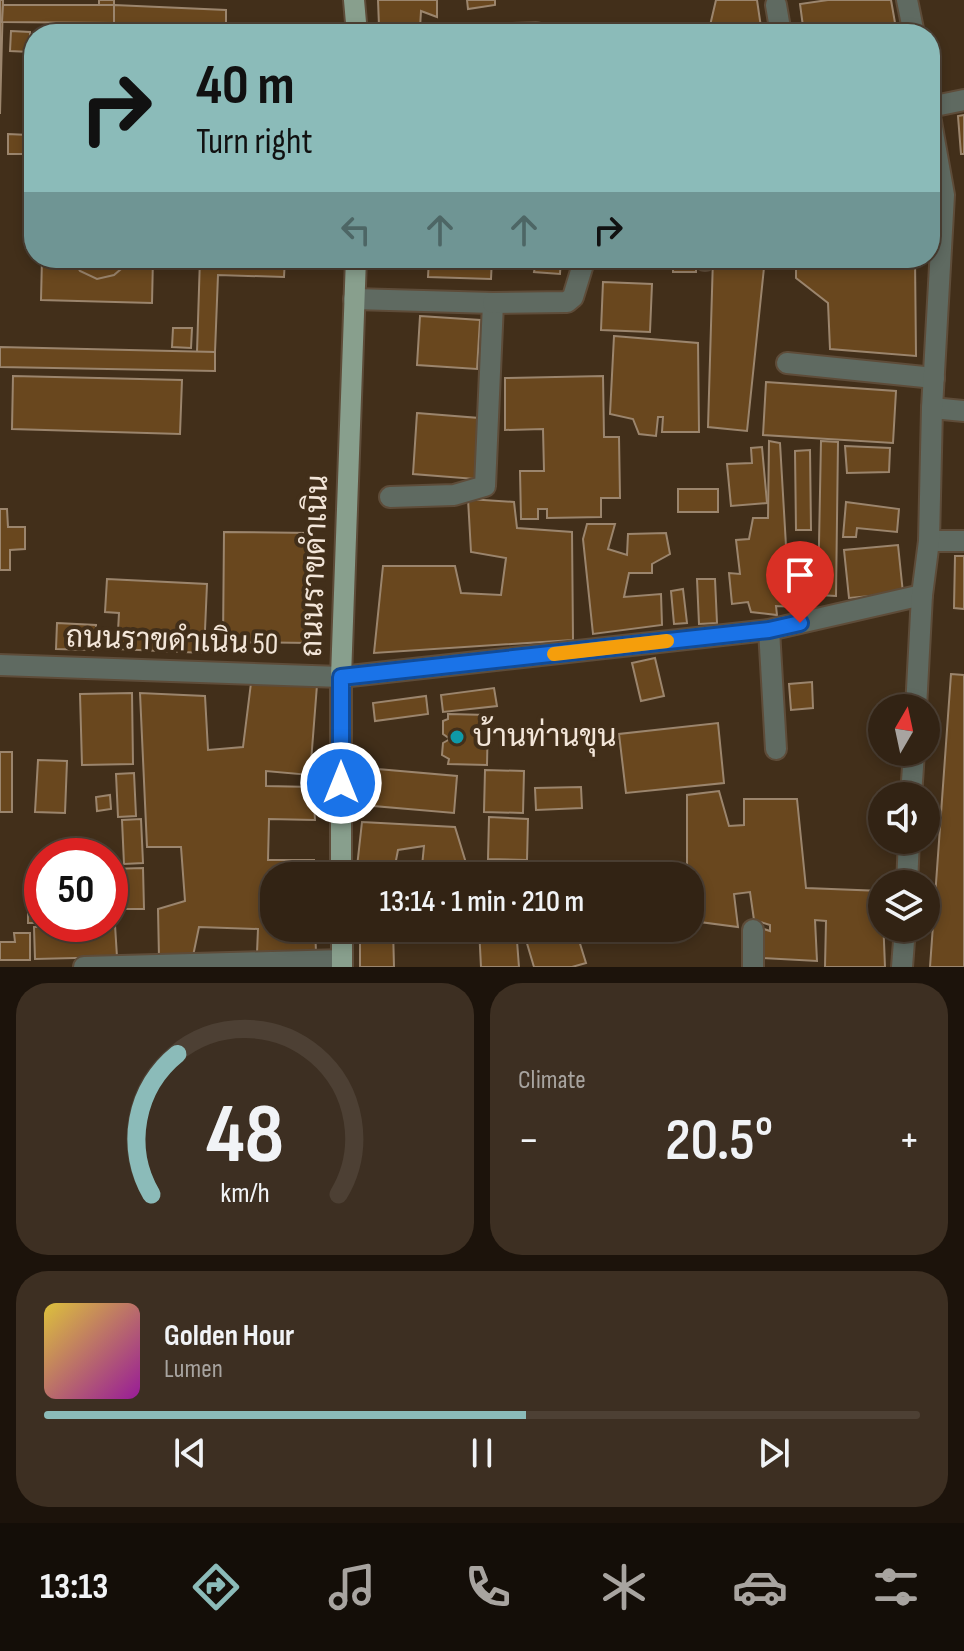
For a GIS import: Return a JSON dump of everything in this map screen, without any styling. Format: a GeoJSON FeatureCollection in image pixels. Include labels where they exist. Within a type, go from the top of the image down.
{"type":"FeatureCollection","features":[{"type":"Feature","properties":{"kind":"main road"},"geometry":{"type":"LineString","coordinates":[[354,0],[356,24]]}},
{"type":"Feature","properties":{"kind":"main road","name":"ถนนราขดำเนิน"},"geometry":{"type":"LineString","coordinates":[[341,862],[341,677],[356,268]]}},
{"type":"Feature","properties":{"kind":"main road"},"geometry":{"type":"LineString","coordinates":[[342,942],[342,963]]}},
{"type":"Feature","properties":{"kind":"street"},"geometry":{"type":"LineString","coordinates":[[907,0],[912,24]]}},
{"type":"Feature","properties":{"kind":"street"},"geometry":{"type":"LineString","coordinates":[[776,5],[779,24]]}},
{"type":"Feature","properties":{"kind":"street"},"geometry":{"type":"LineString","coordinates":[[940,105],[964,100]]}},
{"type":"Feature","properties":{"kind":"street"},"geometry":{"type":"LineString","coordinates":[[917,694],[922,595],[929,541],[932,408],[944,195],[940,177]]}},
{"type":"Feature","properties":{"kind":"street"},"geometry":{"type":"LineString","coordinates":[[354,299],[567,302],[573,297],[582,268]]}},
{"type":"Feature","properties":{"kind":"street"},"geometry":{"type":"LineString","coordinates":[[390,497],[454,495],[485,486],[493,303]]}},
{"type":"Feature","properties":{"kind":"street"},"geometry":{"type":"LineString","coordinates":[[787,363],[934,378]]}},
{"type":"Feature","properties":{"kind":"street"},"geometry":{"type":"LineString","coordinates":[[932,408],[964,411]]}},
{"type":"Feature","properties":{"kind":"street"},"geometry":{"type":"LineString","coordinates":[[929,541],[964,541]]}},
{"type":"Feature","properties":{"kind":"street","name":"ถนนราขดำเนิน 50"},"geometry":{"type":"LineString","coordinates":[[0,665],[341,677],[769,630],[922,595]]}},
{"type":"Feature","properties":{"kind":"street"},"geometry":{"type":"LineString","coordinates":[[769,630],[776,749]]}},
{"type":"Feature","properties":{"kind":"street"},"geometry":{"type":"LineString","coordinates":[[753,930],[753,967]]}},
{"type":"Feature","properties":{"kind":"street"},"geometry":{"type":"LineString","coordinates":[[902,967],[904,942]]}},
{"type":"Feature","properties":{"kind":"street"},"geometry":{"type":"LineString","coordinates":[[84,967],[342,963]]}},
{"type":"Feature","properties":{"kind":"building"},"geometry":{"type":"Polygon","coordinates":[[[0,0],[3,0],[0,114],[0,0]]]}},
{"type":"Feature","properties":{"kind":"building"},"geometry":{"type":"Polygon","coordinates":[[[99,0],[114,0],[114,5],[99,5],[99,0]]]}},
{"type":"Feature","properties":{"kind":"building"},"geometry":{"type":"Polygon","coordinates":[[[378,0],[437,0],[437,17],[421,11],[420,24],[379,24],[378,0]]]}},
{"type":"Feature","properties":{"kind":"building"},"geometry":{"type":"Polygon","coordinates":[[[467,0],[495,0],[495,5],[468,9],[467,0]]]}},
{"type":"Feature","properties":{"kind":"building"},"geometry":{"type":"Polygon","coordinates":[[[716,0],[757,0],[761,24],[710,24],[716,0]]]}},
{"type":"Feature","properties":{"kind":"building"},"geometry":{"type":"Polygon","coordinates":[[[828,0],[891,0],[895,24],[803,24],[800,4],[828,0]]]}},
{"type":"Feature","properties":{"kind":"building"},"geometry":{"type":"Polygon","coordinates":[[[3,5],[114,5],[114,23],[2,22],[3,5]]]}},
{"type":"Feature","properties":{"kind":"building"},"geometry":{"type":"Polygon","coordinates":[[[114,5],[226,10],[226,24],[114,23],[114,5]]]}},
{"type":"Feature","properties":{"kind":"building"},"geometry":{"type":"Polygon","coordinates":[[[11,31],[24,32],[24,52],[10,51],[11,31]]]}},
{"type":"Feature","properties":{"kind":"building"},"geometry":{"type":"Polygon","coordinates":[[[964,115],[964,154],[961,154],[958,116],[964,115]]]}},
{"type":"Feature","properties":{"kind":"building"},"geometry":{"type":"Polygon","coordinates":[[[8,134],[24,135],[24,154],[8,154],[8,134]]]}},
{"type":"Feature","properties":{"kind":"building"},"geometry":{"type":"Polygon","coordinates":[[[42,268],[153,268],[152,303],[41,300],[42,268]]]}},
{"type":"Feature","properties":{"kind":"building"},"geometry":{"type":"Polygon","coordinates":[[[78,268],[122,268],[114,275],[97,279],[78,268]]]}},
{"type":"Feature","properties":{"kind":"building"},"geometry":{"type":"Polygon","coordinates":[[[200,268],[284,268],[284,277],[218,275],[215,352],[197,352],[200,268]]]}},
{"type":"Feature","properties":{"kind":"building"},"geometry":{"type":"Polygon","coordinates":[[[428,268],[492,268],[491,279],[428,277],[428,268]]]}},
{"type":"Feature","properties":{"kind":"building"},"geometry":{"type":"Polygon","coordinates":[[[535,268],[560,268],[560,274],[534,272],[535,268]]]}},
{"type":"Feature","properties":{"kind":"building"},"geometry":{"type":"Polygon","coordinates":[[[673,268],[696,268],[696,272],[673,272],[673,268]]]}},
{"type":"Feature","properties":{"kind":"building"},"geometry":{"type":"Polygon","coordinates":[[[713,268],[764,268],[747,431],[708,427],[713,268]]]}},
{"type":"Feature","properties":{"kind":"building"},"geometry":{"type":"Polygon","coordinates":[[[796,268],[915,268],[916,356],[830,349],[828,303],[796,278],[796,268]]]}},
{"type":"Feature","properties":{"kind":"building"},"geometry":{"type":"Polygon","coordinates":[[[603,282],[652,284],[650,332],[601,330],[603,282]]]}},
{"type":"Feature","properties":{"kind":"building"},"geometry":{"type":"Polygon","coordinates":[[[420,316],[480,320],[477,369],[417,365],[420,316]]]}},
{"type":"Feature","properties":{"kind":"building"},"geometry":{"type":"Polygon","coordinates":[[[173,328],[192,328],[191,348],[172,347],[173,328]]]}},
{"type":"Feature","properties":{"kind":"building"},"geometry":{"type":"Polygon","coordinates":[[[614,336],[698,343],[699,432],[662,432],[663,417],[658,417],[656,436],[639,434],[633,419],[610,414],[614,336]]]}},
{"type":"Feature","properties":{"kind":"building"},"geometry":{"type":"Polygon","coordinates":[[[0,347],[215,352],[215,371],[0,367],[0,347]]]}},
{"type":"Feature","properties":{"kind":"building"},"geometry":{"type":"Polygon","coordinates":[[[13,376],[182,380],[180,434],[12,429],[13,376]]]}},
{"type":"Feature","properties":{"kind":"building"},"geometry":{"type":"Polygon","coordinates":[[[603,376],[604,437],[619,437],[620,498],[601,498],[601,517],[547,518],[547,509],[538,509],[538,519],[521,519],[520,471],[544,471],[543,429],[505,430],[505,378],[603,376]]]}},
{"type":"Feature","properties":{"kind":"building"},"geometry":{"type":"Polygon","coordinates":[[[766,382],[896,391],[893,443],[763,435],[766,382]]]}},
{"type":"Feature","properties":{"kind":"building"},"geometry":{"type":"Polygon","coordinates":[[[417,413],[479,418],[475,479],[413,474],[417,413]]]}},
{"type":"Feature","properties":{"kind":"building"},"geometry":{"type":"Polygon","coordinates":[[[769,441],[780,443],[788,580],[798,584],[797,607],[776,606],[777,615],[751,612],[748,602],[732,604],[729,573],[740,574],[736,540],[749,539],[753,518],[768,518],[769,441]]]}},
{"type":"Feature","properties":{"kind":"building"},"geometry":{"type":"Polygon","coordinates":[[[821,441],[838,442],[836,596],[818,595],[821,441]]]}},
{"type":"Feature","properties":{"kind":"building"},"geometry":{"type":"Polygon","coordinates":[[[845,446],[890,448],[889,472],[847,473],[845,446]]]}},
{"type":"Feature","properties":{"kind":"building"},"geometry":{"type":"Polygon","coordinates":[[[762,447],[767,503],[731,506],[727,464],[752,463],[751,448],[762,447]]]}},
{"type":"Feature","properties":{"kind":"building"},"geometry":{"type":"Polygon","coordinates":[[[810,450],[811,530],[796,530],[795,451],[810,450]]]}},
{"type":"Feature","properties":{"kind":"building"},"geometry":{"type":"Polygon","coordinates":[[[678,489],[718,489],[718,512],[678,512],[678,489]]]}},
{"type":"Feature","properties":{"kind":"building"},"geometry":{"type":"Polygon","coordinates":[[[468,499],[514,502],[517,528],[572,532],[573,640],[374,653],[383,566],[455,566],[461,593],[501,595],[506,558],[471,552],[468,499]]]}},
{"type":"Feature","properties":{"kind":"building"},"geometry":{"type":"Polygon","coordinates":[[[846,502],[899,509],[897,532],[857,528],[856,537],[843,537],[846,502]]]}},
{"type":"Feature","properties":{"kind":"building"},"geometry":{"type":"Polygon","coordinates":[[[0,509],[7,509],[8,527],[25,527],[25,549],[10,550],[10,570],[0,570],[0,509]]]}},
{"type":"Feature","properties":{"kind":"building"},"geometry":{"type":"Polygon","coordinates":[[[587,524],[615,524],[608,549],[627,555],[628,534],[666,533],[670,554],[652,564],[652,573],[629,573],[624,597],[661,594],[662,625],[593,634],[583,539],[587,524]]]}},
{"type":"Feature","properties":{"kind":"building"},"geometry":{"type":"Polygon","coordinates":[[[224,532],[312,533],[311,643],[223,642],[224,532]]]}},
{"type":"Feature","properties":{"kind":"building"},"geometry":{"type":"Polygon","coordinates":[[[898,545],[903,593],[849,598],[844,550],[898,545]]]}},
{"type":"Feature","properties":{"kind":"building"},"geometry":{"type":"Polygon","coordinates":[[[955,556],[964,556],[964,609],[954,608],[955,556]]]}},
{"type":"Feature","properties":{"kind":"building"},"geometry":{"type":"Polygon","coordinates":[[[107,579],[207,584],[204,653],[117,649],[119,613],[105,612],[107,579]]]}},
{"type":"Feature","properties":{"kind":"building"},"geometry":{"type":"Polygon","coordinates":[[[697,579],[715,579],[717,623],[699,624],[697,579]]]}},
{"type":"Feature","properties":{"kind":"building"},"geometry":{"type":"Polygon","coordinates":[[[683,589],[687,623],[674,624],[671,591],[683,589]]]}},
{"type":"Feature","properties":{"kind":"building"},"geometry":{"type":"Polygon","coordinates":[[[57,623],[96,625],[95,650],[56,649],[57,623]]]}},
{"type":"Feature","properties":{"kind":"building"},"geometry":{"type":"Polygon","coordinates":[[[655,658],[664,696],[641,701],[632,663],[655,658]]]}},
{"type":"Feature","properties":{"kind":"building"},"geometry":{"type":"Polygon","coordinates":[[[951,674],[964,675],[964,967],[930,967],[932,942],[940,942],[940,870],[937,870],[951,674]]]}},
{"type":"Feature","properties":{"kind":"building"},"geometry":{"type":"Polygon","coordinates":[[[812,682],[813,708],[791,710],[789,684],[812,682]]]}},
{"type":"Feature","properties":{"kind":"building"},"geometry":{"type":"Polygon","coordinates":[[[251,683],[317,685],[310,775],[266,771],[266,786],[313,787],[315,820],[269,819],[268,860],[314,862],[260,862],[260,942],[316,942],[316,952],[257,953],[258,929],[199,927],[193,956],[159,958],[158,909],[185,901],[181,847],[147,847],[140,693],[205,696],[208,750],[243,747],[251,683]]]}},
{"type":"Feature","properties":{"kind":"building"},"geometry":{"type":"Polygon","coordinates":[[[494,688],[497,706],[443,712],[441,695],[494,688]]]}},
{"type":"Feature","properties":{"kind":"building"},"geometry":{"type":"Polygon","coordinates":[[[132,693],[133,764],[82,765],[80,694],[132,693]]]}},
{"type":"Feature","properties":{"kind":"building"},"geometry":{"type":"Polygon","coordinates":[[[426,696],[428,714],[375,721],[373,703],[426,696]]]}},
{"type":"Feature","properties":{"kind":"building"},"geometry":{"type":"Polygon","coordinates":[[[448,714],[488,715],[487,765],[448,764],[449,759],[442,755],[443,743],[450,739],[443,734],[443,721],[448,719],[448,714]]]}},
{"type":"Feature","properties":{"kind":"building"},"geometry":{"type":"Polygon","coordinates":[[[718,723],[724,783],[626,793],[619,734],[718,723]]]}},
{"type":"Feature","properties":{"kind":"building"},"geometry":{"type":"Polygon","coordinates":[[[0,752],[12,752],[12,812],[0,812],[0,752]]]}},
{"type":"Feature","properties":{"kind":"building"},"geometry":{"type":"Polygon","coordinates":[[[38,760],[67,761],[65,813],[35,812],[38,760]]]}},
{"type":"Feature","properties":{"kind":"building"},"geometry":{"type":"Polygon","coordinates":[[[366,768],[457,776],[454,813],[362,805],[366,768]]]}},
{"type":"Feature","properties":{"kind":"building"},"geometry":{"type":"Polygon","coordinates":[[[485,770],[524,771],[523,813],[484,812],[485,770]]]}},
{"type":"Feature","properties":{"kind":"building"},"geometry":{"type":"Polygon","coordinates":[[[134,773],[136,816],[118,817],[116,774],[134,773]]]}},
{"type":"Feature","properties":{"kind":"building"},"geometry":{"type":"Polygon","coordinates":[[[581,787],[582,808],[536,810],[535,788],[581,787]]]}},
{"type":"Feature","properties":{"kind":"building"},"geometry":{"type":"Polygon","coordinates":[[[719,791],[729,826],[744,825],[744,799],[797,799],[806,888],[868,890],[868,942],[884,942],[885,967],[825,967],[826,921],[815,920],[817,961],[762,958],[761,928],[770,931],[770,925],[754,920],[750,892],[734,894],[738,927],[704,923],[704,862],[687,862],[687,795],[719,791]]]}},
{"type":"Feature","properties":{"kind":"building"},"geometry":{"type":"Polygon","coordinates":[[[110,795],[111,809],[97,811],[96,797],[110,795]]]}},
{"type":"Feature","properties":{"kind":"building"},"geometry":{"type":"Polygon","coordinates":[[[489,817],[528,819],[527,860],[488,859],[489,817]]]}},
{"type":"Feature","properties":{"kind":"building"},"geometry":{"type":"Polygon","coordinates":[[[141,819],[143,863],[128,864],[128,838],[123,838],[122,820],[141,819]]]}},
{"type":"Feature","properties":{"kind":"building"},"geometry":{"type":"Polygon","coordinates":[[[362,822],[455,827],[466,862],[422,862],[424,846],[398,850],[396,862],[358,862],[362,822]]]}},
{"type":"Feature","properties":{"kind":"building"},"geometry":{"type":"Polygon","coordinates":[[[128,868],[143,868],[144,909],[128,909],[128,868]]]}},
{"type":"Feature","properties":{"kind":"building"},"geometry":{"type":"Polygon","coordinates":[[[14,933],[24,933],[24,942],[30,942],[30,960],[0,960],[0,942],[15,942],[14,933]]]}},
{"type":"Feature","properties":{"kind":"building"},"geometry":{"type":"Polygon","coordinates":[[[34,942],[116,942],[117,957],[35,959],[34,942]]]}},
{"type":"Feature","properties":{"kind":"building"},"geometry":{"type":"Polygon","coordinates":[[[360,942],[393,942],[394,967],[360,967],[360,942]]]}},
{"type":"Feature","properties":{"kind":"building"},"geometry":{"type":"Polygon","coordinates":[[[480,942],[517,942],[519,967],[481,967],[480,942]]]}},
{"type":"Feature","properties":{"kind":"building"},"geometry":{"type":"Polygon","coordinates":[[[527,942],[579,942],[586,963],[572,967],[534,967],[527,942]]]}},
{"type":"Feature","properties":{"kind":"slow traffic"},"geometry":{"type":"LineString","coordinates":[[554,654],[667,641]]}},
{"type":"Feature","properties":{"kind":"place","name":"บ้านท่านขุน"},"geometry":{"type":"Point","coordinates":[457,737]}},
{"type":"Feature","properties":{"kind":"route"},"geometry":{"type":"LineString","coordinates":[[341,783],[341,677],[769,630],[800,623]]}}]}
